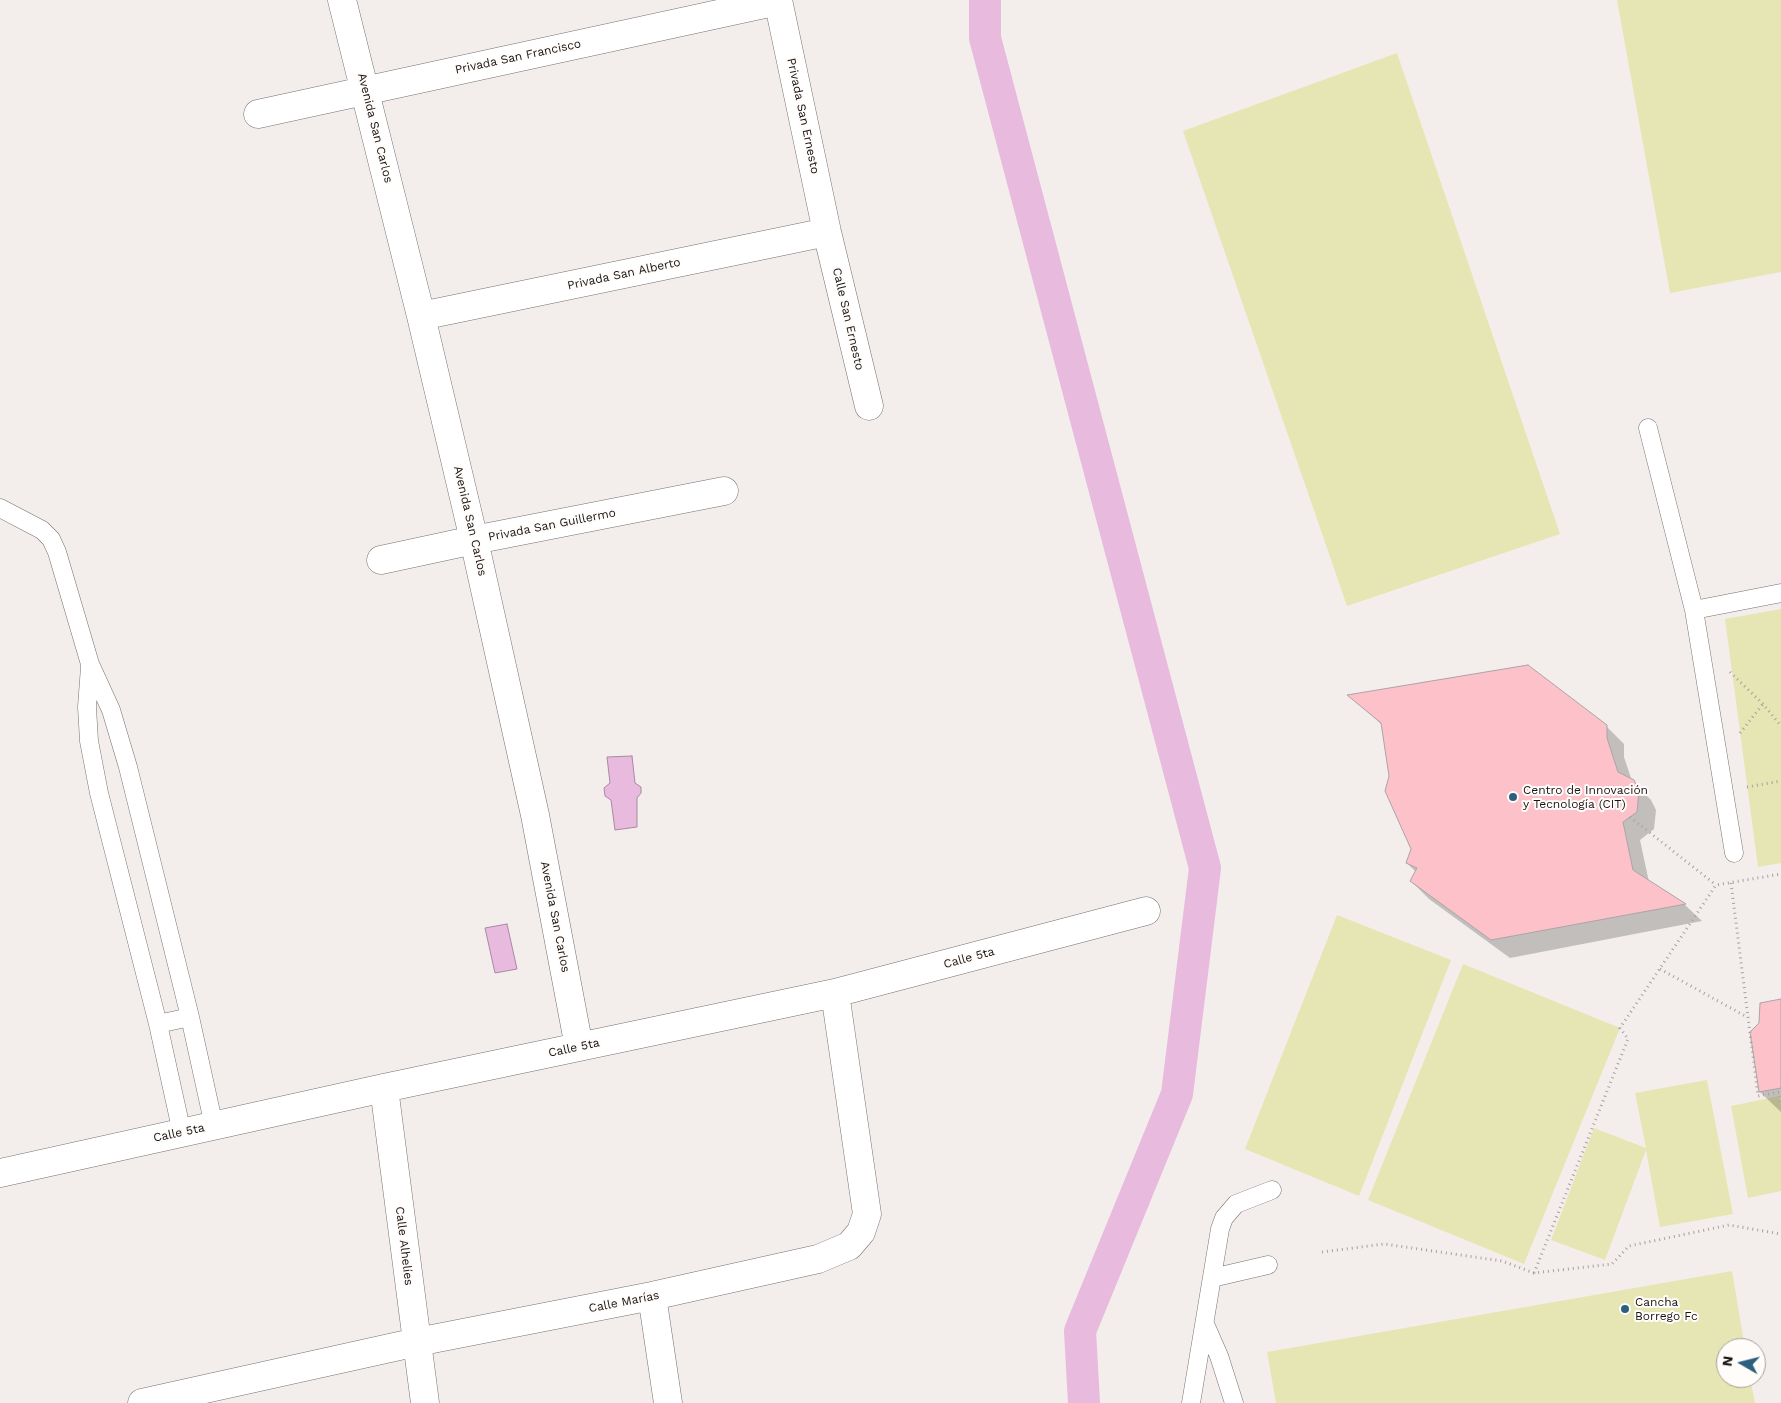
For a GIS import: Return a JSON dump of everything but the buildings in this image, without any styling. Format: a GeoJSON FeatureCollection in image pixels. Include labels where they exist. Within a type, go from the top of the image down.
{"type":"FeatureCollection","features":[{"type":"Feature","properties":{"kind":"street","name":"Avenida San Carlos"},"geometry":{"type":"LineString","coordinates":[[342,0],[366,90],[474,540],[535,815],[579,1047]]}},
{"type":"Feature","properties":{"kind":"street","name":"Privada San Francisco"},"geometry":{"type":"LineString","coordinates":[[258,114],[778,0]]}},
{"type":"Feature","properties":{"kind":"street","name":"Privada San Ernesto"},"geometry":{"type":"LineString","coordinates":[[778,0],[827,232]]}},
{"type":"Feature","properties":{"kind":"street","name":"Privada San Alberto"},"geometry":{"type":"LineString","coordinates":[[421,316],[827,232]]}},
{"type":"Feature","properties":{"kind":"street","name":"Calle San Ernesto"},"geometry":{"type":"LineString","coordinates":[[827,232],[868,406]]}},
{"type":"Feature","properties":{"kind":"street","name":"Privada San Guillermo"},"geometry":{"type":"LineString","coordinates":[[381,560],[724,491]]}},
{"type":"Feature","properties":{"kind":"street","name":"Calle 5ta"},"geometry":{"type":"LineString","coordinates":[[0,1172],[384,1088],[835,993],[1146,912]]}},
{"type":"Feature","properties":{"kind":"street","name":"Calle Marías"},"geometry":{"type":"LineString","coordinates":[[142,1403],[179,1399],[417,1342],[652,1296],[818,1259],[850,1246],[861,1232],[867,1214],[835,993]]}},
{"type":"Feature","properties":{"kind":"street","name":"Calle Alhelíes"},"geometry":{"type":"LineString","coordinates":[[384,1088],[425,1403]]}},
{"type":"Feature","properties":{"kind":"street"},"geometry":{"type":"LineString","coordinates":[[652,1296],[668,1403]]}},
{"type":"Feature","properties":{"kind":"lane"},"geometry":{"type":"LineString","coordinates":[[1648,428],[1694,610],[1734,852]]}},
{"type":"Feature","properties":{"kind":"lane"},"geometry":{"type":"LineString","coordinates":[[0,508],[42,530],[51,539],[57,552],[90,664],[111,710],[125,758],[190,1017],[214,1126]]}},
{"type":"Feature","properties":{"kind":"lane"},"geometry":{"type":"LineString","coordinates":[[1694,610],[1781,594]]}},
{"type":"Feature","properties":{"kind":"lane"},"geometry":{"type":"LineString","coordinates":[[90,664],[87,706],[89,741],[99,793],[158,1024],[182,1133]]}},
{"type":"Feature","properties":{"kind":"lane"},"geometry":{"type":"LineString","coordinates":[[158,1024],[190,1017]]}},
{"type":"Feature","properties":{"kind":"lane"},"geometry":{"type":"LineString","coordinates":[[1192,1403],[1220,1229],[1224,1218],[1236,1204],[1272,1190]]}},
{"type":"Feature","properties":{"kind":"lane"},"geometry":{"type":"LineString","coordinates":[[1212,1278],[1268,1265]]}},
{"type":"Feature","properties":{"kind":"lane"},"geometry":{"type":"LineString","coordinates":[[1205,1324],[1219,1356],[1234,1403]]}},
{"type":"Feature","properties":{"kind":"path"},"geometry":{"type":"LineString","coordinates":[[1723,666],[1762,704],[1781,726]]}},
{"type":"Feature","properties":{"kind":"path"},"geometry":{"type":"LineString","coordinates":[[1739,735],[1762,704]]}},
{"type":"Feature","properties":{"kind":"path"},"geometry":{"type":"LineString","coordinates":[[1630,817],[1716,885],[1781,874]]}},
{"type":"Feature","properties":{"kind":"path"},"geometry":{"type":"LineString","coordinates":[[1731,883],[1758,1096],[1779,1092],[1781,1102]]}},
{"type":"Feature","properties":{"kind":"path"},"geometry":{"type":"LineString","coordinates":[[1534,1273],[1628,1039],[1620,1028],[1716,885]]}},
{"type":"Feature","properties":{"kind":"path"},"geometry":{"type":"LineString","coordinates":[[1660,969],[1748,1017]]}},
{"type":"Feature","properties":{"kind":"path"},"geometry":{"type":"LineString","coordinates":[[1322,1252],[1384,1244],[1502,1261],[1534,1273],[1612,1264],[1629,1246],[1729,1225],[1781,1234]]}},
{"type":"Feature","properties":{"kind":"green space"},"geometry":{"type":"Polygon","coordinates":[[[1617,0],[1781,0],[1781,272],[1670,293],[1617,0]]]}},
{"type":"Feature","properties":{"kind":"green space"},"geometry":{"type":"Polygon","coordinates":[[[1397,53],[1560,534],[1347,606],[1183,131],[1397,53]]]}},
{"type":"Feature","properties":{"kind":"green space"},"geometry":{"type":"Polygon","coordinates":[[[1781,609],[1781,863],[1758,867],[1725,619],[1781,609]]]}},
{"type":"Feature","properties":{"kind":"green space"},"geometry":{"type":"Polygon","coordinates":[[[1337,915],[1451,960],[1359,1196],[1245,1149],[1337,915]]]}},
{"type":"Feature","properties":{"kind":"green space"},"geometry":{"type":"Polygon","coordinates":[[[1463,964],[1620,1028],[1524,1264],[1368,1200],[1463,964]]]}},
{"type":"Feature","properties":{"kind":"green space"},"geometry":{"type":"Polygon","coordinates":[[[1707,1080],[1733,1214],[1660,1227],[1646,1150],[1605,1260],[1551,1240],[1594,1128],[1646,1148],[1635,1093],[1707,1080]]]}},
{"type":"Feature","properties":{"kind":"green space"},"geometry":{"type":"Polygon","coordinates":[[[1779,1096],[1781,1105],[1781,1191],[1748,1198],[1731,1106],[1779,1096]]]}},
{"type":"Feature","properties":{"kind":"green space","name":"Cancha Borrego Fc"},"geometry":{"type":"Polygon","coordinates":[[[1732,1271],[1743,1338],[1716,1338],[1716,1388],[1752,1388],[1755,1403],[1276,1403],[1267,1352],[1732,1271]]]}},
{"type":"Feature","properties":{"kind":"shaded area"},"geometry":{"type":"Polygon","coordinates":[[[632,756],[635,783],[641,787],[641,793],[637,798],[637,827],[615,830],[611,800],[605,796],[604,788],[610,783],[607,757],[632,756]]]}},
{"type":"Feature","properties":{"kind":"shaded area"},"geometry":{"type":"Polygon","coordinates":[[[507,924],[517,969],[495,973],[485,928],[507,924]]]}},
{"type":"Feature","properties":{"kind":"waterway"},"geometry":{"type":"LineString","coordinates":[[985,0],[985,38],[1205,868],[1177,1094],[1080,1331],[1084,1403]]}},
{"type":"Feature","properties":{"kind":"place","name":"Centro de Innovación y Tecnología (CIT)"},"geometry":{"type":"Point","coordinates":[1513,797]}},
{"type":"Feature","properties":{"kind":"place","name":"Cancha Borrego Fc"},"geometry":{"type":"Point","coordinates":[1625,1309]}}]}
